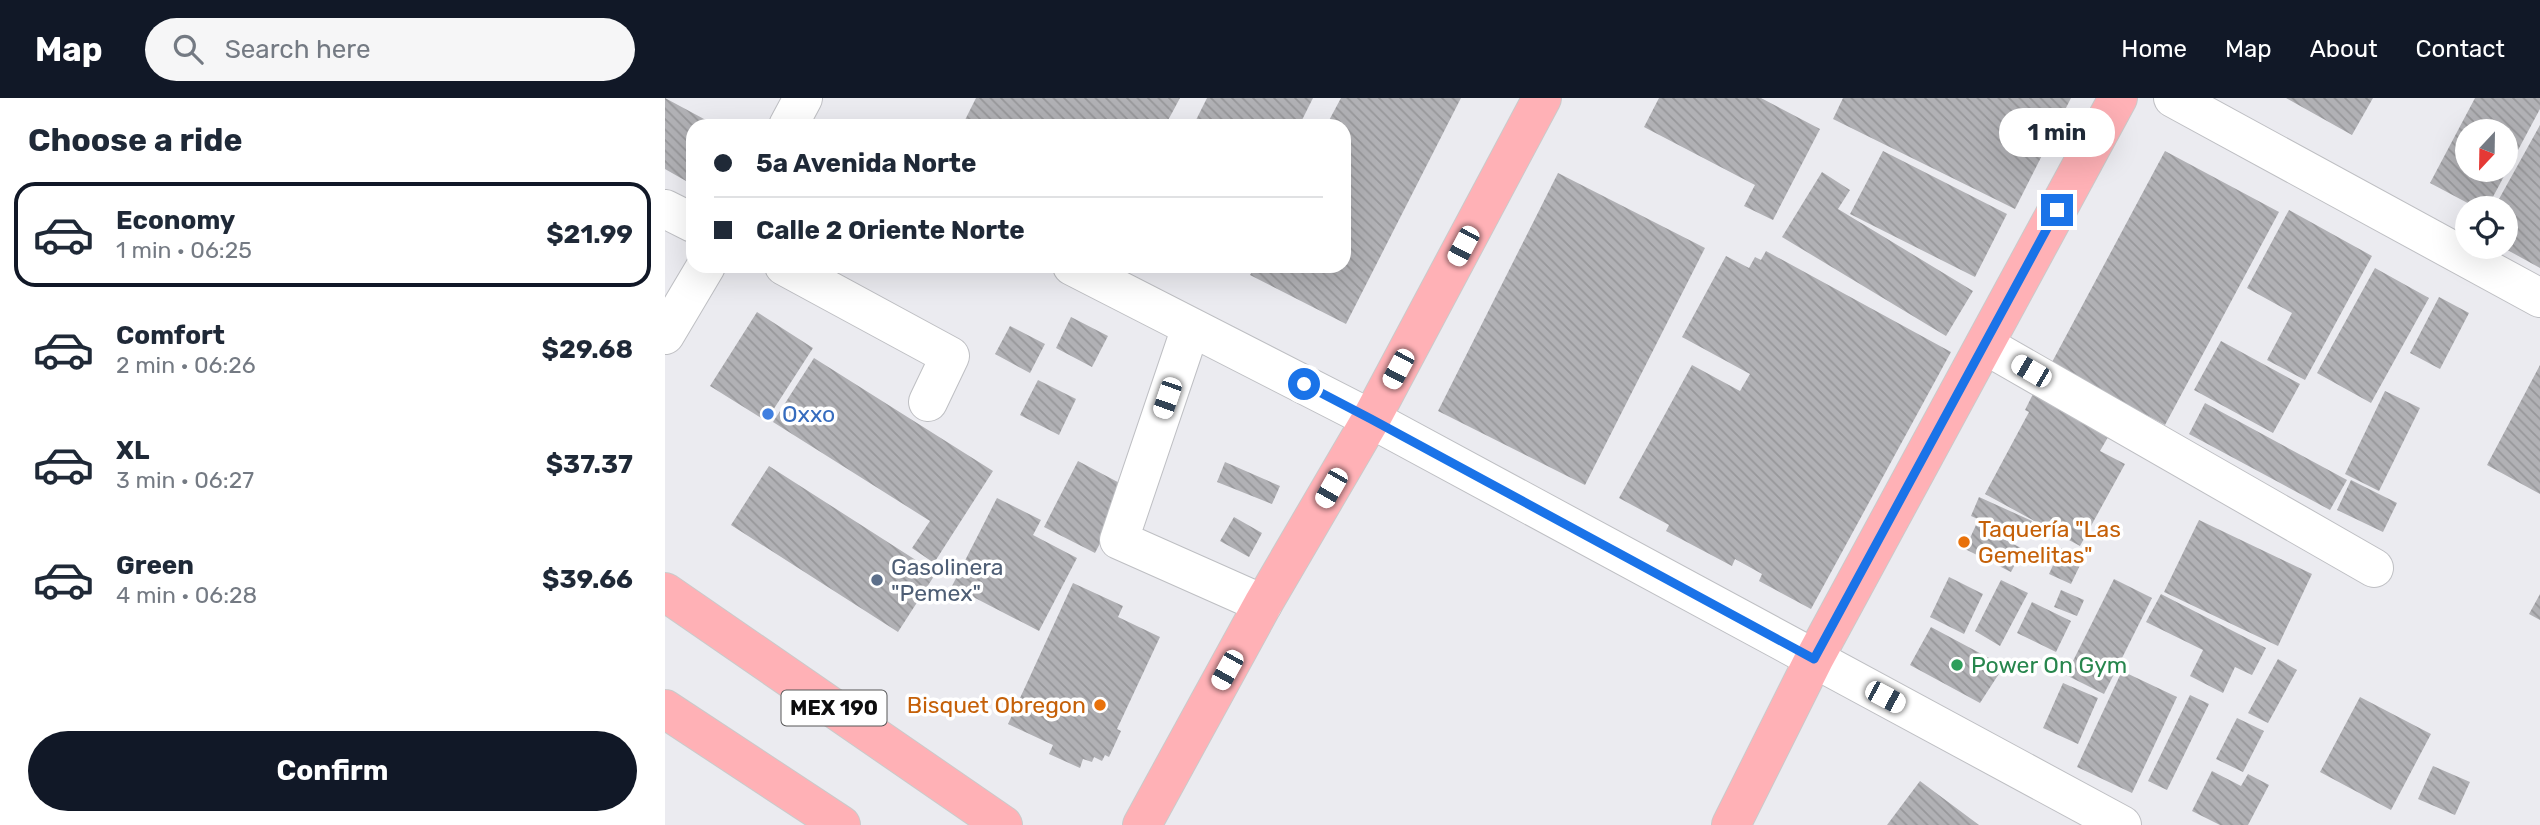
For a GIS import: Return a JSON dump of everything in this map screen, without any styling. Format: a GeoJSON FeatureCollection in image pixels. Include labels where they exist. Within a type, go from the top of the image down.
{"type":"FeatureCollection","features":[{"type":"Feature","properties":{"kind":"main road"},"geometry":{"type":"LineString","coordinates":[[1142,825],[1263,604],[1371,419],[1542,98]]}},
{"type":"Feature","properties":{"kind":"main road"},"geometry":{"type":"LineString","coordinates":[[1731,825],[1814,659],[2118,98]]}},
{"type":"Feature","properties":{"kind":"main road","name":"MEX 190"},"geometry":{"type":"LineString","coordinates":[[665,592],[1003,825]]}},
{"type":"Feature","properties":{"kind":"main road"},"geometry":{"type":"LineString","coordinates":[[665,709],[841,825]]}},
{"type":"Feature","properties":{"kind":"street"},"geometry":{"type":"LineString","coordinates":[[2173,98],[2540,299]]}},
{"type":"Feature","properties":{"kind":"street"},"geometry":{"type":"LineString","coordinates":[[665,209],[686,220]]}},
{"type":"Feature","properties":{"kind":"street"},"geometry":{"type":"LineString","coordinates":[[665,335],[702,273]]}},
{"type":"Feature","properties":{"kind":"street"},"geometry":{"type":"LineString","coordinates":[[797,273],[950,356],[928,401]]}},
{"type":"Feature","properties":{"kind":"street"},"geometry":{"type":"LineString","coordinates":[[1086,273],[1371,419],[2122,825]]}},
{"type":"Feature","properties":{"kind":"street"},"geometry":{"type":"LineString","coordinates":[[1191,327],[1119,540],[1263,604]]}},
{"type":"Feature","properties":{"kind":"street"},"geometry":{"type":"LineString","coordinates":[[1985,345],[2374,568]]}},
{"type":"Feature","properties":{"kind":"building"},"geometry":{"type":"Polygon","coordinates":[[[665,98],[704,119],[686,119],[686,181],[665,169],[665,98]]]}},
{"type":"Feature","properties":{"kind":"building"},"geometry":{"type":"Polygon","coordinates":[[[976,98],[1180,98],[1169,119],[966,119],[976,98]]]}},
{"type":"Feature","properties":{"kind":"building"},"geometry":{"type":"Polygon","coordinates":[[[1207,98],[1313,98],[1302,119],[1196,119],[1207,98]]]}},
{"type":"Feature","properties":{"kind":"building"},"geometry":{"type":"Polygon","coordinates":[[[1341,98],[1461,98],[1346,324],[1250,275],[1351,273],[1351,119],[1330,119],[1341,98]]]}},
{"type":"Feature","properties":{"kind":"building"},"geometry":{"type":"Polygon","coordinates":[[[1659,98],[1761,98],[1820,129],[1773,220],[1744,206],[1755,185],[1644,127],[1659,98]]]}},
{"type":"Feature","properties":{"kind":"building"},"geometry":{"type":"Polygon","coordinates":[[[1843,98],[2071,98],[2015,209],[1833,119],[1843,98]]]}},
{"type":"Feature","properties":{"kind":"building"},"geometry":{"type":"Polygon","coordinates":[[[2286,98],[2373,98],[2352,135],[2286,98]]]}},
{"type":"Feature","properties":{"kind":"building"},"geometry":{"type":"Polygon","coordinates":[[[2475,98],[2540,98],[2540,109],[2518,150],[2518,119],[2464,119],[2475,98]]]}},
{"type":"Feature","properties":{"kind":"building"},"geometry":{"type":"Polygon","coordinates":[[[2540,125],[2540,268],[2518,256],[2518,196],[2501,196],[2508,182],[2518,182],[2518,165],[2540,125]]]}},
{"type":"Feature","properties":{"kind":"building"},"geometry":{"type":"Polygon","coordinates":[[[2455,136],[2455,182],[2501,182],[2493,196],[2455,196],[2430,183],[2455,136]]]}},
{"type":"Feature","properties":{"kind":"building"},"geometry":{"type":"Polygon","coordinates":[[[1883,151],[2007,214],[1975,277],[1850,214],[1883,151]]]}},
{"type":"Feature","properties":{"kind":"building"},"geometry":{"type":"Polygon","coordinates":[[[2165,151],[2279,212],[2165,425],[2051,364],[2165,151]]]}},
{"type":"Feature","properties":{"kind":"building"},"geometry":{"type":"Polygon","coordinates":[[[1822,172],[1850,190],[1838,209],[1973,291],[1946,336],[1782,237],[1822,172]]]}},
{"type":"Feature","properties":{"kind":"building"},"geometry":{"type":"Polygon","coordinates":[[[1558,173],[1705,248],[1585,485],[1438,411],[1558,173]]]}},
{"type":"Feature","properties":{"kind":"building"},"geometry":{"type":"Polygon","coordinates":[[[2289,210],[2372,256],[2305,380],[2267,360],[2292,313],[2247,288],[2289,210]]]}},
{"type":"Feature","properties":{"kind":"building"},"geometry":{"type":"Polygon","coordinates":[[[1766,251],[1951,352],[1811,609],[1759,581],[1762,574],[1735,559],[1732,566],[1666,531],[1669,525],[1619,498],[1692,365],[1740,391],[1750,374],[1682,337],[1726,256],[1749,268],[1755,257],[1761,260],[1766,251]]]}},
{"type":"Feature","properties":{"kind":"building"},"geometry":{"type":"Polygon","coordinates":[[[2375,268],[2429,298],[2371,403],[2317,373],[2375,268]]]}},
{"type":"Feature","properties":{"kind":"building"},"geometry":{"type":"Polygon","coordinates":[[[2439,297],[2469,313],[2440,369],[2410,353],[2439,297]]]}},
{"type":"Feature","properties":{"kind":"building"},"geometry":{"type":"Polygon","coordinates":[[[757,312],[813,348],[766,421],[710,386],[757,312]]]}},
{"type":"Feature","properties":{"kind":"building"},"geometry":{"type":"Polygon","coordinates":[[[1071,317],[1108,336],[1092,367],[1056,348],[1071,317]]]}},
{"type":"Feature","properties":{"kind":"building"},"geometry":{"type":"Polygon","coordinates":[[[1010,326],[1045,344],[1030,373],[995,354],[1010,326]]]}},
{"type":"Feature","properties":{"kind":"building"},"geometry":{"type":"Polygon","coordinates":[[[2221,341],[2300,384],[2273,433],[2194,390],[2221,341]]]}},
{"type":"Feature","properties":{"kind":"building"},"geometry":{"type":"Polygon","coordinates":[[[814,358],[993,471],[934,563],[912,548],[930,521],[773,422],[814,358]]]}},
{"type":"Feature","properties":{"kind":"building"},"geometry":{"type":"Polygon","coordinates":[[[2540,365],[2540,494],[2487,465],[2540,365]]]}},
{"type":"Feature","properties":{"kind":"building"},"geometry":{"type":"Polygon","coordinates":[[[1038,380],[1076,399],[1059,435],[1020,415],[1038,380]]]}},
{"type":"Feature","properties":{"kind":"building"},"geometry":{"type":"Polygon","coordinates":[[[2035,390],[2111,432],[2100,451],[2125,464],[2080,546],[1985,494],[2029,412],[2025,410],[2035,390]]]}},
{"type":"Feature","properties":{"kind":"building"},"geometry":{"type":"Polygon","coordinates":[[[2385,391],[2420,408],[2379,491],[2345,474],[2385,391]]]}},
{"type":"Feature","properties":{"kind":"building"},"geometry":{"type":"Polygon","coordinates":[[[2205,403],[2347,480],[2330,510],[2189,434],[2205,403]]]}},
{"type":"Feature","properties":{"kind":"building"},"geometry":{"type":"Polygon","coordinates":[[[1078,461],[1129,488],[1095,553],[1044,527],[1078,461]]]}},
{"type":"Feature","properties":{"kind":"building"},"geometry":{"type":"Polygon","coordinates":[[[1225,462],[1280,486],[1272,504],[1217,482],[1225,462]]]}},
{"type":"Feature","properties":{"kind":"building"},"geometry":{"type":"Polygon","coordinates":[[[769,466],[936,573],[898,632],[731,525],[769,466]]]}},
{"type":"Feature","properties":{"kind":"building"},"geometry":{"type":"Polygon","coordinates":[[[2351,480],[2397,503],[2383,532],[2337,510],[2351,480]]]}},
{"type":"Feature","properties":{"kind":"building"},"geometry":{"type":"Polygon","coordinates":[[[1979,497],[2032,521],[2023,539],[1971,516],[1979,497]]]}},
{"type":"Feature","properties":{"kind":"building"},"geometry":{"type":"Polygon","coordinates":[[[997,498],[1041,520],[1033,535],[1077,558],[1039,631],[952,586],[997,498]]]}},
{"type":"Feature","properties":{"kind":"building"},"geometry":{"type":"Polygon","coordinates":[[[1234,517],[1262,533],[1249,557],[1220,541],[1234,517]]]}},
{"type":"Feature","properties":{"kind":"building"},"geometry":{"type":"Polygon","coordinates":[[[2199,520],[2312,574],[2278,646],[2164,592],[2199,520]]]}},
{"type":"Feature","properties":{"kind":"building"},"geometry":{"type":"Polygon","coordinates":[[[1976,525],[2023,549],[2011,572],[1965,549],[1976,525]]]}},
{"type":"Feature","properties":{"kind":"building"},"geometry":{"type":"Polygon","coordinates":[[[2061,548],[2083,559],[2071,584],[2049,574],[2061,548]]]}},
{"type":"Feature","properties":{"kind":"building"},"geometry":{"type":"Polygon","coordinates":[[[1949,577],[1983,594],[1964,634],[1930,617],[1949,577]]]}},
{"type":"Feature","properties":{"kind":"building"},"geometry":{"type":"Polygon","coordinates":[[[2114,579],[2152,598],[2104,694],[2066,675],[2114,579]]]}},
{"type":"Feature","properties":{"kind":"building"},"geometry":{"type":"Polygon","coordinates":[[[2001,580],[2028,593],[2000,646],[1975,631],[2001,580]]]}},
{"type":"Feature","properties":{"kind":"building"},"geometry":{"type":"Polygon","coordinates":[[[1073,583],[1123,606],[1118,617],[1160,637],[1117,729],[1121,731],[1109,757],[1105,755],[1102,761],[1094,757],[1092,762],[1083,759],[1080,768],[1049,754],[1053,745],[1008,724],[1073,583]]]}},
{"type":"Feature","properties":{"kind":"building"},"geometry":{"type":"Polygon","coordinates":[[[2061,590],[2084,600],[2077,616],[2054,607],[2061,590]]]}},
{"type":"Feature","properties":{"kind":"building"},"geometry":{"type":"Polygon","coordinates":[[[2161,594],[2266,648],[2252,675],[2235,667],[2223,693],[2190,676],[2203,650],[2146,622],[2161,594]]]}},
{"type":"Feature","properties":{"kind":"building"},"geometry":{"type":"Polygon","coordinates":[[[2540,594],[2540,620],[2529,614],[2540,594]]]}},
{"type":"Feature","properties":{"kind":"building"},"geometry":{"type":"Polygon","coordinates":[[[2032,602],[2071,621],[2056,652],[2017,633],[2032,602]]]}},
{"type":"Feature","properties":{"kind":"building","name":"Power On Gym"},"geometry":{"type":"Polygon","coordinates":[[[1931,627],[2004,666],[1980,703],[1910,665],[1931,627]]]}},
{"type":"Feature","properties":{"kind":"building"},"geometry":{"type":"Polygon","coordinates":[[[2278,659],[2297,670],[2268,723],[2248,713],[2278,659]]]}},
{"type":"Feature","properties":{"kind":"building"},"geometry":{"type":"Polygon","coordinates":[[[2122,671],[2177,697],[2132,793],[2077,767],[2122,671]]]}},
{"type":"Feature","properties":{"kind":"building"},"geometry":{"type":"Polygon","coordinates":[[[2063,683],[2098,698],[2078,744],[2043,728],[2063,683]]]}},
{"type":"Feature","properties":{"kind":"building"},"geometry":{"type":"Polygon","coordinates":[[[2190,695],[2209,704],[2167,790],[2148,781],[2190,695]]]}},
{"type":"Feature","properties":{"kind":"building"},"geometry":{"type":"Polygon","coordinates":[[[2360,697],[2431,734],[2391,810],[2320,772],[2360,697]]]}},
{"type":"Feature","properties":{"kind":"building"},"geometry":{"type":"Polygon","coordinates":[[[2237,718],[2264,731],[2243,772],[2216,759],[2237,718]]]}},
{"type":"Feature","properties":{"kind":"building"},"geometry":{"type":"Polygon","coordinates":[[[2433,766],[2470,782],[2455,815],[2418,799],[2433,766]]]}},
{"type":"Feature","properties":{"kind":"building"},"geometry":{"type":"Polygon","coordinates":[[[2212,771],[2241,786],[2248,774],[2269,785],[2248,825],[2220,825],[2192,811],[2212,771]]]}},
{"type":"Feature","properties":{"kind":"building"},"geometry":{"type":"Polygon","coordinates":[[[1920,781],[1979,825],[1887,825],[1920,781]]]}},
{"type":"Feature","properties":{"kind":"place","name":"Oxxo"},"geometry":{"type":"Point","coordinates":[768,414]}},
{"type":"Feature","properties":{"kind":"place","name":"Taquería \"Las Gemelitas\""},"geometry":{"type":"Point","coordinates":[1964,542]}},
{"type":"Feature","properties":{"kind":"place","name":"Gasolinera \"Pemex\""},"geometry":{"type":"Point","coordinates":[877,580]}},
{"type":"Feature","properties":{"kind":"place","name":"Power On Gym"},"geometry":{"type":"Point","coordinates":[1957,665]}},
{"type":"Feature","properties":{"kind":"place","name":"Bisquet Obregon"},"geometry":{"type":"Point","coordinates":[1100,705]}},
{"type":"Feature","properties":{"kind":"route"},"geometry":{"type":"LineString","coordinates":[[1304,384],[1814,659],[2057,210]]}}]}
